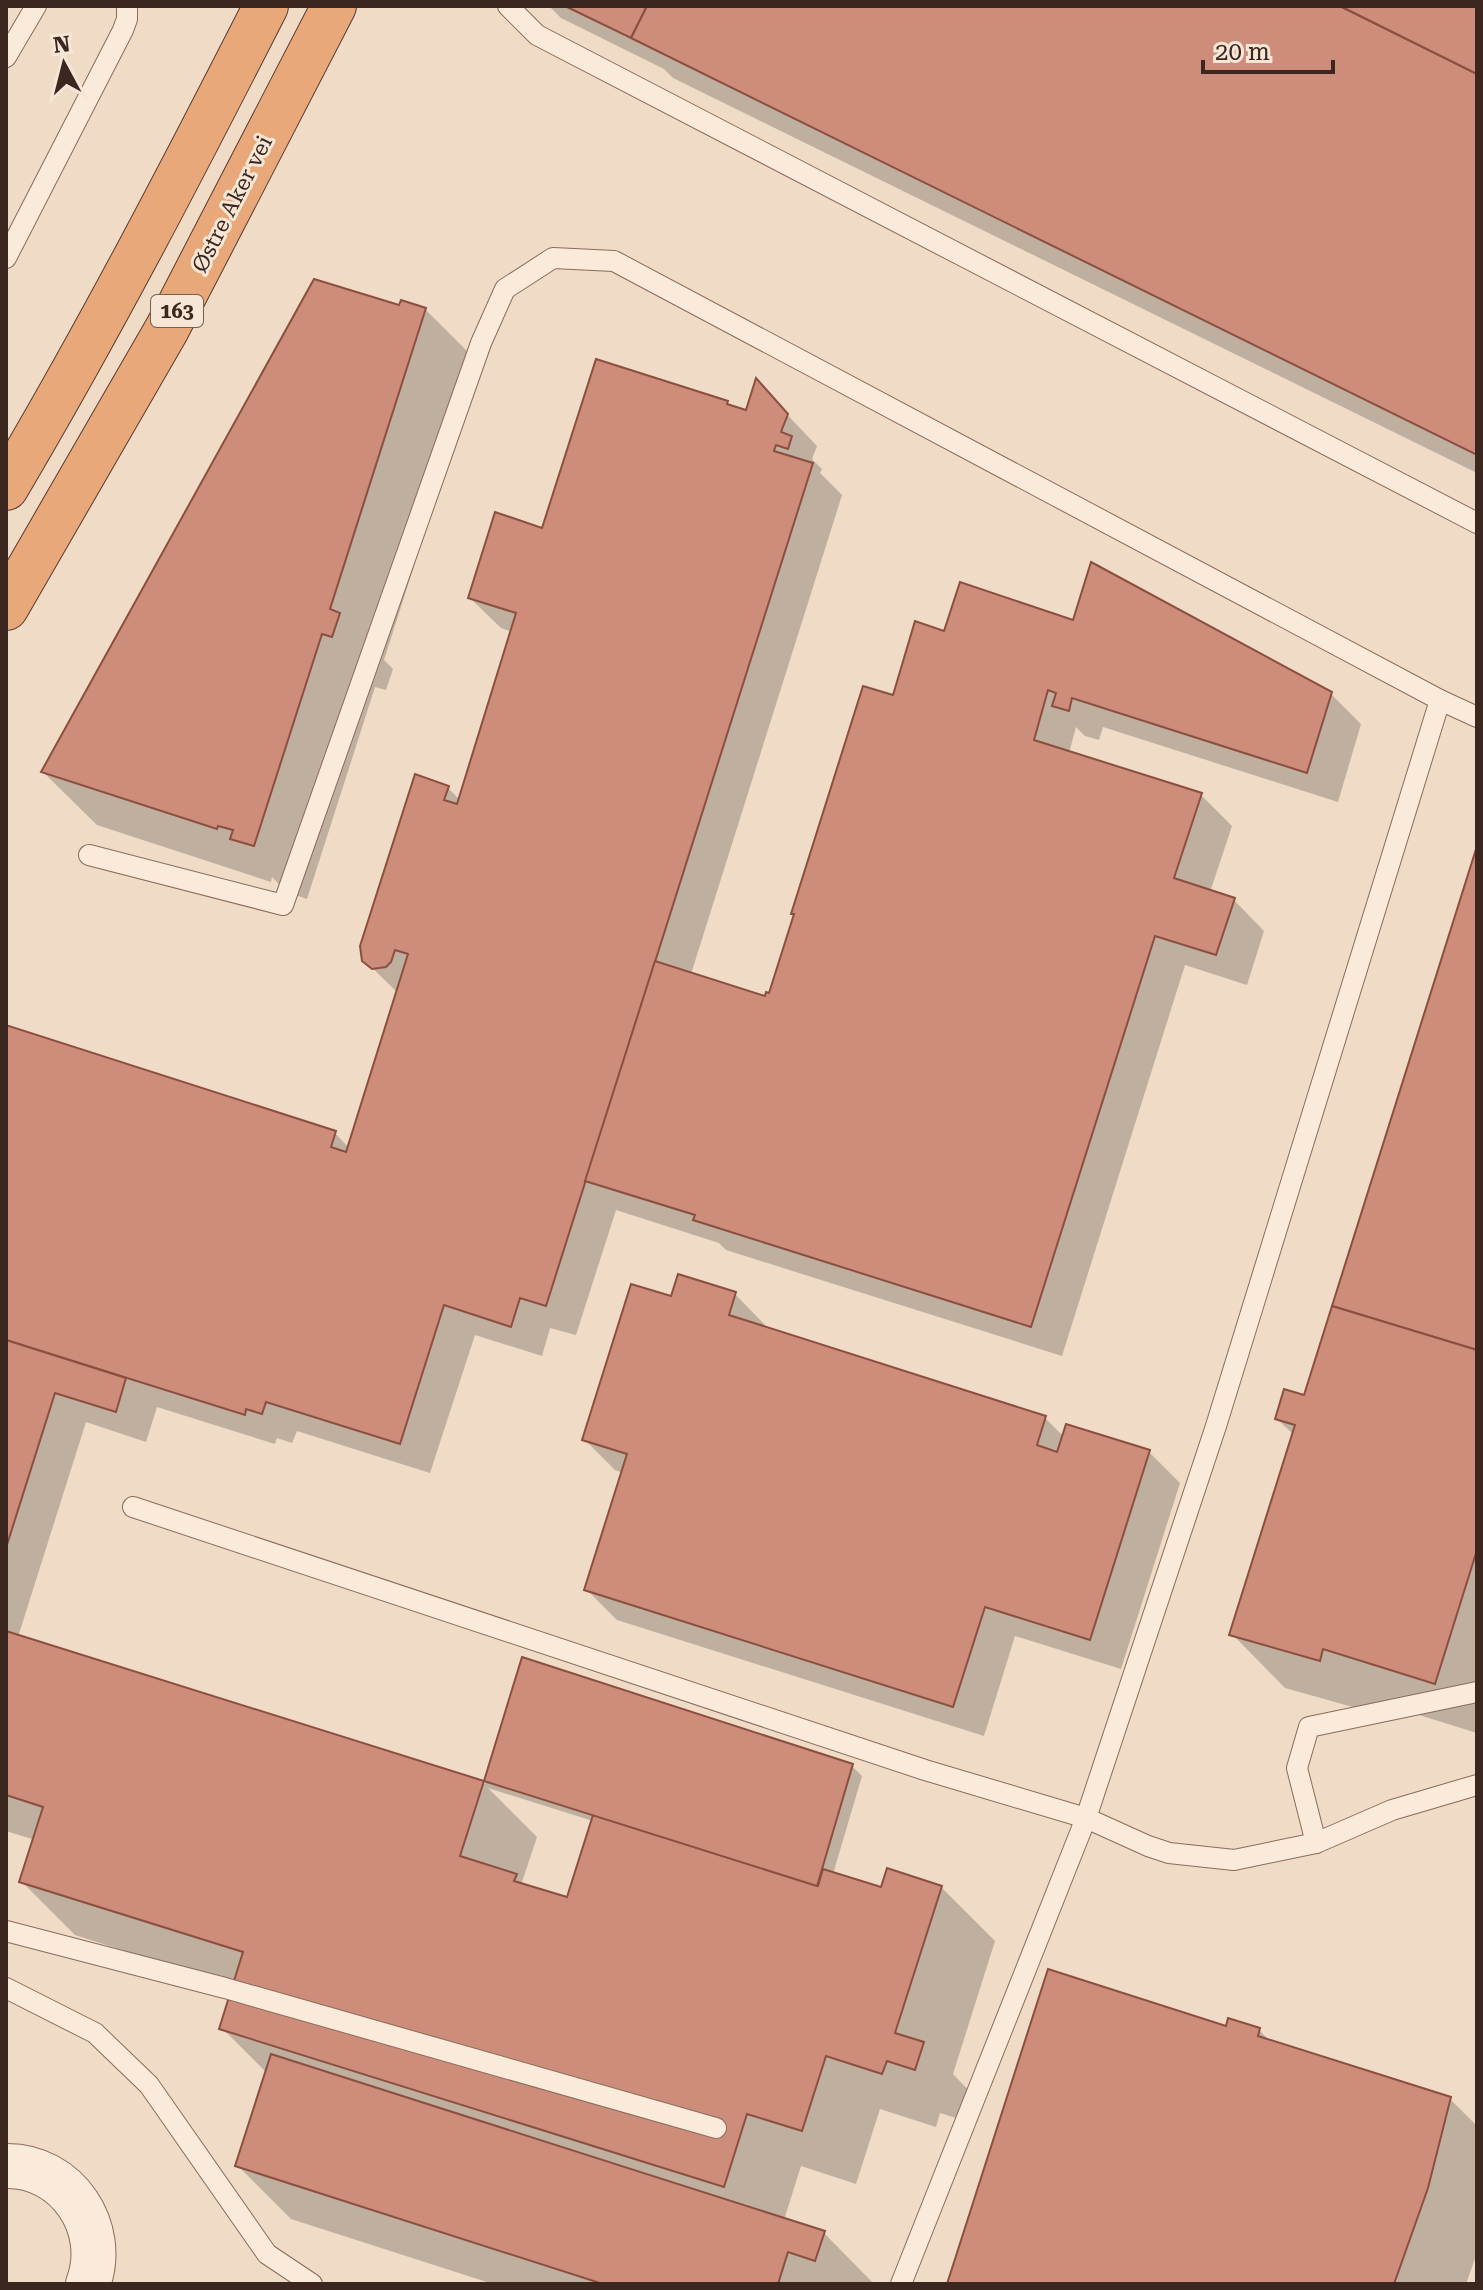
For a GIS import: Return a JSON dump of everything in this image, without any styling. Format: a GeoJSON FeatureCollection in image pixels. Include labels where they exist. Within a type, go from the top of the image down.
{"type":"FeatureCollection","features":[{"type":"Feature","properties":{"kind":"highway","name":"163"},"geometry":{"type":"LineString","coordinates":[[6,488],[154,223],[266,6]]}},
{"type":"Feature","properties":{"kind":"highway","name":"Østre Aker vei"},"geometry":{"type":"LineString","coordinates":[[6,608],[167,329],[334,6]]}},
{"type":"Feature","properties":{"kind":"street"},"geometry":{"type":"LineString","coordinates":[[9,2164],[55,2180],[72,2194],[84,2212],[92,2231],[95,2253],[88,2284]]}},
{"type":"Feature","properties":{"kind":"lane"},"geometry":{"type":"LineString","coordinates":[[6,57],[36,6]]}},
{"type":"Feature","properties":{"kind":"lane"},"geometry":{"type":"LineString","coordinates":[[6,258],[123,30],[127,6]]}},
{"type":"Feature","properties":{"kind":"lane"},"geometry":{"type":"LineString","coordinates":[[508,6],[537,35],[1477,523]]}},
{"type":"Feature","properties":{"kind":"lane"},"geometry":{"type":"LineString","coordinates":[[89,855],[283,905],[481,343],[505,289],[553,258],[614,261],[1477,717]]}},
{"type":"Feature","properties":{"kind":"lane"},"geometry":{"type":"LineString","coordinates":[[901,2284],[1086,1818],[1216,1426],[1440,700]]}},
{"type":"Feature","properties":{"kind":"lane"},"geometry":{"type":"LineString","coordinates":[[133,1507],[925,1770],[1086,1818],[1169,1853],[1234,1860],[1316,1843],[1392,1810],[1477,1785]]}},
{"type":"Feature","properties":{"kind":"lane"},"geometry":{"type":"LineString","coordinates":[[1316,1843],[1297,1768],[1309,1727],[1477,1692]]}},
{"type":"Feature","properties":{"kind":"lane"},"geometry":{"type":"LineString","coordinates":[[6,1931],[225,1988],[716,2128]]}},
{"type":"Feature","properties":{"kind":"lane"},"geometry":{"type":"LineString","coordinates":[[6,1988],[95,2033],[149,2085],[267,2254],[312,2284]]}},
{"type":"Feature","properties":{"kind":"building"},"geometry":{"type":"Polygon","coordinates":[[[565,6],[647,6],[631,38],[565,6]]]}},
{"type":"Feature","properties":{"kind":"building"},"geometry":{"type":"Polygon","coordinates":[[[647,6],[1340,6],[1477,74],[1477,455],[631,38],[647,6]]]}},
{"type":"Feature","properties":{"kind":"building"},"geometry":{"type":"Polygon","coordinates":[[[1340,6],[1477,6],[1477,74],[1340,6]]]}},
{"type":"Feature","properties":{"kind":"building"},"geometry":{"type":"Polygon","coordinates":[[[314,279],[399,305],[401,300],[426,308],[330,609],[340,613],[332,637],[322,634],[254,846],[230,839],[233,830],[218,826],[217,829],[41,772],[314,279]]]}},
{"type":"Feature","properties":{"kind":"building"},"geometry":{"type":"Polygon","coordinates":[[[596,359],[728,401],[727,404],[746,410],[756,378],[788,414],[781,432],[792,436],[788,449],[776,445],[774,451],[813,463],[546,1306],[520,1298],[511,1327],[444,1305],[400,1444],[266,1402],[262,1414],[246,1409],[245,1415],[6,1340],[6,1025],[336,1131],[331,1147],[346,1152],[408,954],[395,950],[386,967],[372,969],[362,961],[360,946],[415,774],[449,786],[444,800],[457,804],[516,613],[468,598],[495,512],[542,528],[596,359]]]}},
{"type":"Feature","properties":{"kind":"building"},"geometry":{"type":"Polygon","coordinates":[[[1091,562],[1332,692],[1307,773],[1072,698],[1069,711],[1052,706],[1056,693],[1048,690],[1034,740],[1202,793],[1174,878],[1235,898],[1216,955],[1155,936],[1031,1327],[693,1220],[695,1215],[585,1181],[655,961],[765,996],[766,992],[769,993],[863,686],[893,695],[915,621],[944,631],[960,582],[1073,620],[1091,562]]]}},
{"type":"Feature","properties":{"kind":"building"},"geometry":{"type":"Polygon","coordinates":[[[1477,846],[1477,1350],[1332,1306],[1477,846]]]}},
{"type":"Feature","properties":{"kind":"building"},"geometry":{"type":"Polygon","coordinates":[[[678,1274],[736,1292],[729,1315],[1046,1416],[1037,1445],[1057,1452],[1066,1424],[1150,1450],[1090,1640],[985,1607],[953,1707],[584,1590],[627,1454],[582,1440],[631,1284],[671,1296],[678,1274]]]}},
{"type":"Feature","properties":{"kind":"building"},"geometry":{"type":"Polygon","coordinates":[[[1332,1306],[1477,1350],[1477,1550],[1435,1684],[1323,1649],[1320,1661],[1229,1635],[1295,1425],[1275,1419],[1284,1389],[1304,1395],[1332,1306]]]}},
{"type":"Feature","properties":{"kind":"building"},"geometry":{"type":"Polygon","coordinates":[[[6,1340],[126,1378],[116,1412],[55,1393],[6,1548],[6,1340]]]}},
{"type":"Feature","properties":{"kind":"building"},"geometry":{"type":"Polygon","coordinates":[[[6,1631],[484,1781],[460,1856],[517,1874],[514,1881],[567,1897],[593,1815],[818,1886],[823,1869],[881,1887],[887,1868],[942,1886],[895,2033],[924,2042],[915,2070],[887,2061],[882,2074],[826,2056],[802,2131],[747,2114],[724,2187],[219,2029],[243,1952],[19,1882],[43,1807],[6,1795],[6,1631]]]}},
{"type":"Feature","properties":{"kind":"building"},"geometry":{"type":"Polygon","coordinates":[[[522,1657],[853,1764],[817,1886],[484,1781],[522,1657]]]}},
{"type":"Feature","properties":{"kind":"building"},"geometry":{"type":"Polygon","coordinates":[[[1048,1969],[1226,2026],[1228,2018],[1260,2028],[1258,2036],[1451,2097],[1428,2188],[1394,2284],[947,2284],[1048,1969]]]}},
{"type":"Feature","properties":{"kind":"building"},"geometry":{"type":"Polygon","coordinates":[[[271,2054],[825,2231],[815,2261],[788,2252],[778,2284],[603,2284],[235,2166],[271,2054]]]}}]}
